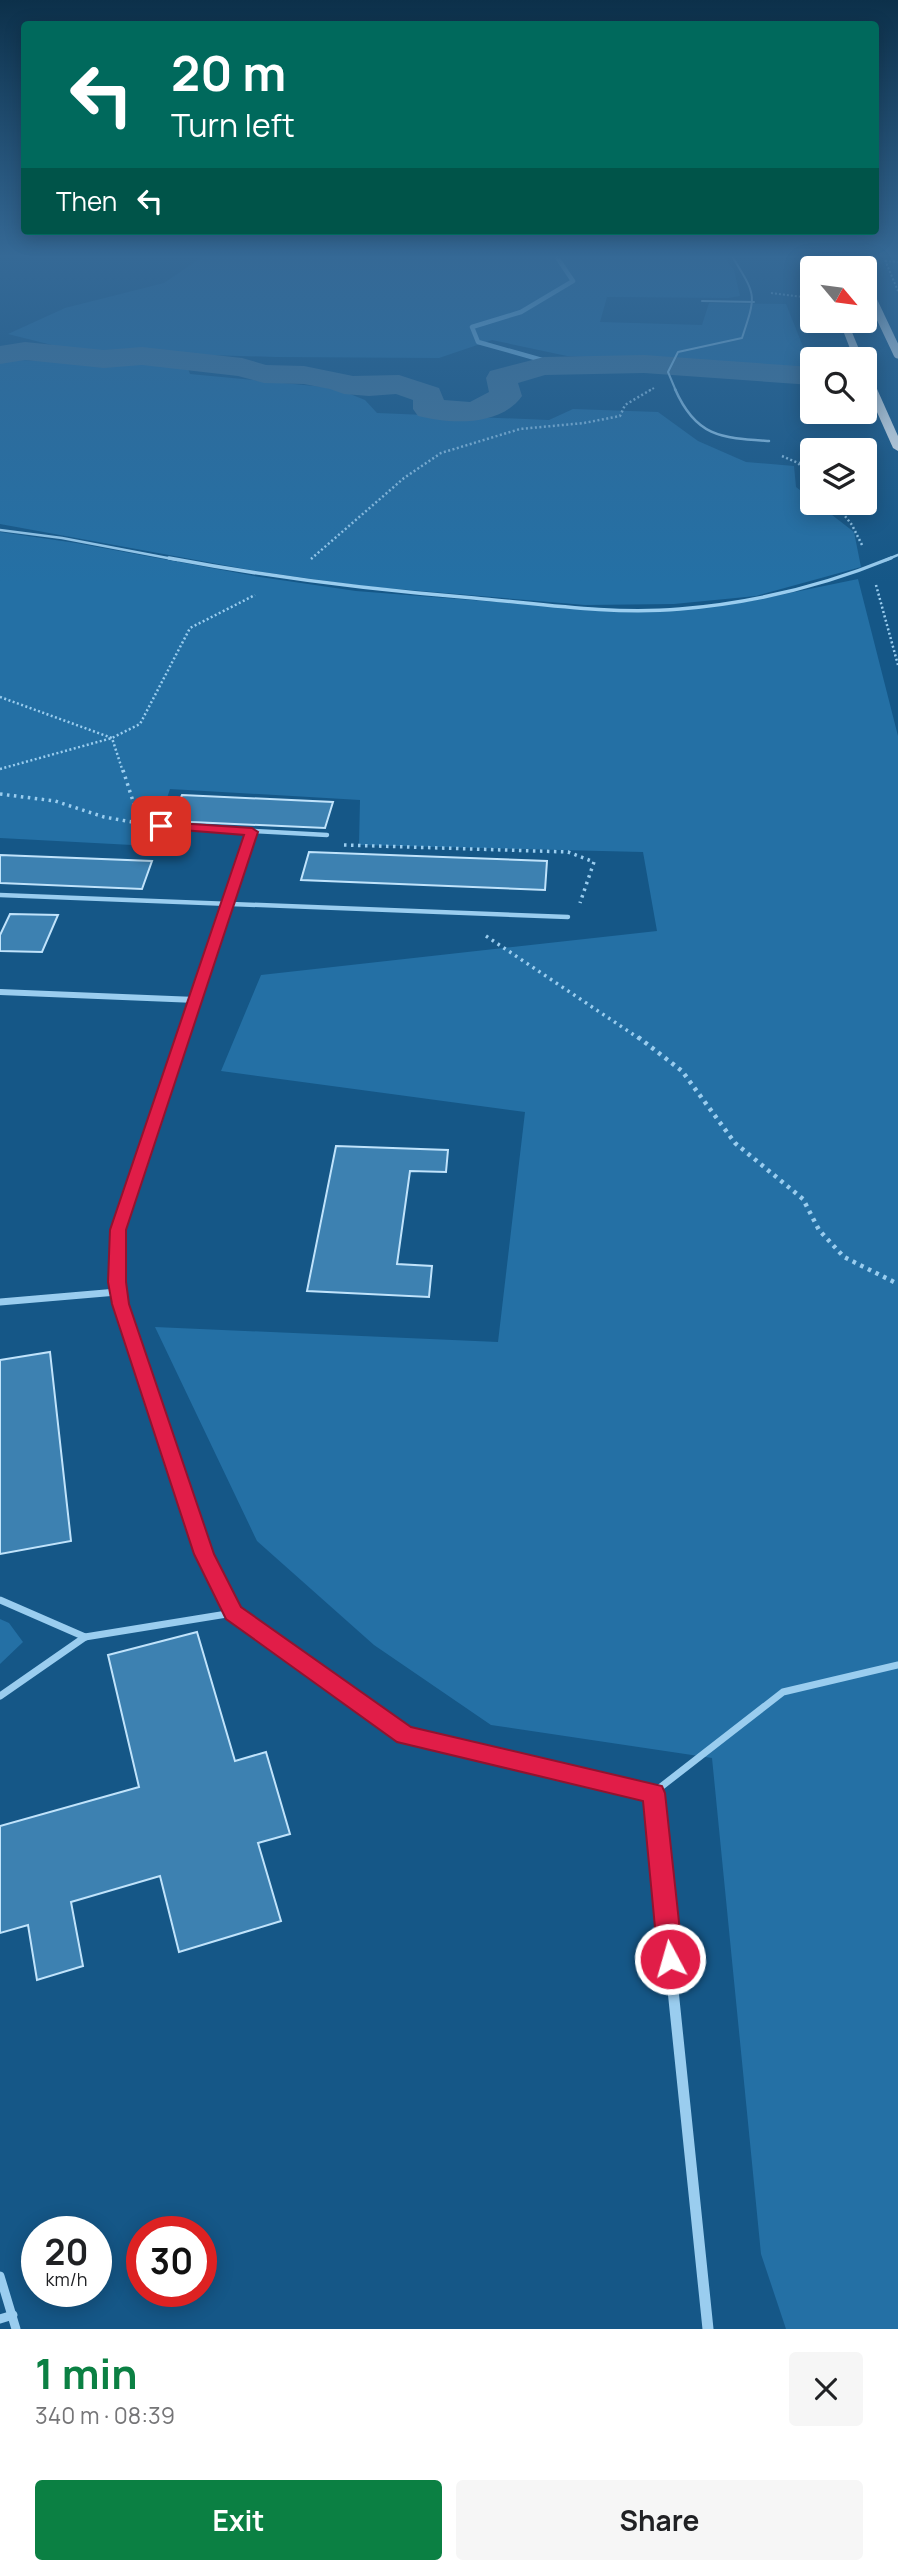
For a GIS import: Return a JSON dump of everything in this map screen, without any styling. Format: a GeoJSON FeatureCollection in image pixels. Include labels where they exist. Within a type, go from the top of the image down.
{"type":"FeatureCollection","features":[{"type":"Feature","properties":{"kind":"highway"},"geometry":{"type":"LineString","coordinates":[[877,400],[898,448]]}},
{"type":"Feature","properties":{"kind":"street"},"geometry":{"type":"LineString","coordinates":[[252,832],[118,1230],[117,1292],[204,1554],[233,1613],[405,1735],[653,1793],[708,2329]]}},
{"type":"Feature","properties":{"kind":"street"},"geometry":{"type":"LineString","coordinates":[[0,992],[197,1000]]}},
{"type":"Feature","properties":{"kind":"street"},"geometry":{"type":"LineString","coordinates":[[0,1301],[117,1292]]}},
{"type":"Feature","properties":{"kind":"lane"},"geometry":{"type":"LineString","coordinates":[[671,365],[668,372],[684,411],[711,436],[769,442]]}},
{"type":"Feature","properties":{"kind":"lane"},"geometry":{"type":"LineString","coordinates":[[0,530],[287,579],[465,599],[590,608],[678,609],[757,599],[843,578],[898,555]]}},
{"type":"Feature","properties":{"kind":"lane"},"geometry":{"type":"LineString","coordinates":[[161,826],[327,835]]}},
{"type":"Feature","properties":{"kind":"lane"},"geometry":{"type":"LineString","coordinates":[[0,895],[568,917]]}},
{"type":"Feature","properties":{"kind":"lane"},"geometry":{"type":"LineString","coordinates":[[0,1600],[86,1637]]}},
{"type":"Feature","properties":{"kind":"lane"},"geometry":{"type":"LineString","coordinates":[[0,1696],[86,1637],[233,1613]]}},
{"type":"Feature","properties":{"kind":"lane"},"geometry":{"type":"LineString","coordinates":[[653,1793],[783,1692],[898,1665]]}},
{"type":"Feature","properties":{"kind":"lane"},"geometry":{"type":"LineString","coordinates":[[0,2276],[16,2329]]}},
{"type":"Feature","properties":{"kind":"lane"},"geometry":{"type":"LineString","coordinates":[[0,2319],[13,2315]]}},
{"type":"Feature","properties":{"kind":"path"},"geometry":{"type":"LineString","coordinates":[[0,769],[112,738],[141,723],[190,628],[287,579],[404,478],[441,453],[520,429],[584,423],[620,416],[625,405],[664,382],[672,381]]}},
{"type":"Feature","properties":{"kind":"path"},"geometry":{"type":"LineString","coordinates":[[0,697],[112,738]]}},
{"type":"Feature","properties":{"kind":"path"},"geometry":{"type":"LineString","coordinates":[[112,738],[141,824]]}},
{"type":"Feature","properties":{"kind":"path"},"geometry":{"type":"LineString","coordinates":[[0,794],[55,801],[104,817],[161,826]]}},
{"type":"Feature","properties":{"kind":"path"},"geometry":{"type":"LineString","coordinates":[[316,834],[332,845],[568,852],[594,862],[582,901],[568,917]]}},
{"type":"Feature","properties":{"kind":"path"},"geometry":{"type":"LineString","coordinates":[[450,913],[623,1027],[682,1071],[735,1143],[803,1199],[819,1230],[844,1257],[898,1284]]}},
{"type":"Feature","properties":{"kind":"shaded area"},"geometry":{"type":"Polygon","coordinates":[[[0,365],[177,365],[187,366],[190,374],[335,388],[365,400],[377,413],[549,420],[573,409],[658,412],[698,441],[746,462],[794,466],[796,487],[800,490],[800,515],[832,515],[854,532],[861,567],[756,596],[674,604],[585,605],[362,586],[262,572],[0,524],[0,365]]]}},
{"type":"Feature","properties":{"kind":"shaded area"},"geometry":{"type":"Polygon","coordinates":[[[731,365],[800,365],[800,368],[731,365]]]}},
{"type":"Feature","properties":{"kind":"shaded area"},"geometry":{"type":"Polygon","coordinates":[[[0,532],[356,591],[586,609],[678,610],[751,601],[858,579],[898,736],[898,2329],[786,2329],[761,2254],[712,1758],[491,1725],[374,1645],[257,1541],[155,1327],[498,1342],[525,1112],[221,1071],[261,975],[657,931],[643,852],[359,845],[360,800],[170,789],[151,846],[0,838],[0,532]]]}},
{"type":"Feature","properties":{"kind":"shaded area"},"geometry":{"type":"Polygon","coordinates":[[[0,1619],[9,1623],[23,1642],[0,1664],[0,1619]]]}},
{"type":"Feature","properties":{"kind":"building"},"geometry":{"type":"Polygon","coordinates":[[[182,795],[333,802],[325,828],[170,821],[182,795]]]}},
{"type":"Feature","properties":{"kind":"building"},"geometry":{"type":"Polygon","coordinates":[[[309,852],[547,861],[545,890],[301,880],[309,852]]]}},
{"type":"Feature","properties":{"kind":"building"},"geometry":{"type":"Polygon","coordinates":[[[0,855],[152,861],[142,889],[0,883],[0,855]]]}},
{"type":"Feature","properties":{"kind":"building"},"geometry":{"type":"Polygon","coordinates":[[[10,914],[58,915],[42,952],[0,951],[0,935],[10,914]]]}},
{"type":"Feature","properties":{"kind":"building"},"geometry":{"type":"Polygon","coordinates":[[[336,1146],[448,1150],[446,1172],[410,1171],[397,1264],[432,1266],[429,1297],[307,1291],[336,1146]]]}},
{"type":"Feature","properties":{"kind":"building"},"geometry":{"type":"Polygon","coordinates":[[[50,1352],[71,1541],[0,1554],[0,1360],[50,1352]]]}},
{"type":"Feature","properties":{"kind":"building"},"geometry":{"type":"Polygon","coordinates":[[[197,1632],[235,1761],[266,1752],[290,1834],[258,1843],[281,1921],[179,1952],[160,1876],[71,1902],[83,1966],[37,1980],[28,1925],[0,1933],[0,1826],[139,1787],[108,1655],[197,1632]]]}},
{"type":"Feature","properties":{"kind":"waterway"},"geometry":{"type":"LineString","coordinates":[[221,365],[242,367],[264,374],[304,375],[340,381],[344,385],[369,387],[399,384],[428,395],[429,409],[475,412],[506,396],[501,378],[544,366],[610,365]]}},
{"type":"Feature","properties":{"kind":"waterway"},"geometry":{"type":"LineString","coordinates":[[654,365],[800,375]]}},
{"type":"Feature","properties":{"kind":"route"},"geometry":{"type":"LineString","coordinates":[[161,826],[252,832],[118,1230],[117,1292],[204,1554],[233,1613],[405,1735],[653,1793],[670,1959]]}}]}
